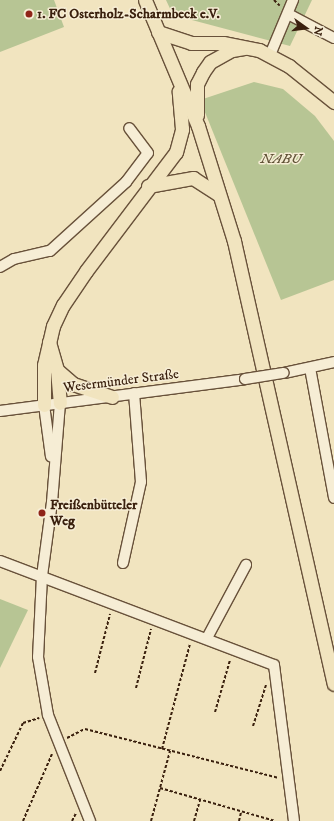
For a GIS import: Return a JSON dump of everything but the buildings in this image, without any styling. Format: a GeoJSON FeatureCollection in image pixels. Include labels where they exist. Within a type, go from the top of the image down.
{"type":"FeatureCollection","features":[{"type":"Feature","properties":{"kind":"main road"},"geometry":{"type":"LineString","coordinates":[[145,0],[198,126],[234,241],[334,684]]}},
{"type":"Feature","properties":{"kind":"main road"},"geometry":{"type":"LineString","coordinates":[[158,32],[191,42],[224,43],[246,47],[270,55],[308,79],[334,102]]}},
{"type":"Feature","properties":{"kind":"main road"},"geometry":{"type":"LineString","coordinates":[[198,126],[197,84],[203,72],[216,59],[232,50],[246,47]]}},
{"type":"Feature","properties":{"kind":"main road"},"geometry":{"type":"LineString","coordinates":[[44,405],[44,365],[50,342],[63,305],[148,186],[176,152],[180,140],[182,116],[177,76]]}},
{"type":"Feature","properties":{"kind":"main road"},"geometry":{"type":"LineString","coordinates":[[148,186],[194,178],[219,195]]}},
{"type":"Feature","properties":{"kind":"main road"},"geometry":{"type":"LineString","coordinates":[[50,342],[57,370],[60,403]]}},
{"type":"Feature","properties":{"kind":"main road"},"geometry":{"type":"LineString","coordinates":[[57,370],[73,384],[112,397]]}},
{"type":"Feature","properties":{"kind":"street"},"geometry":{"type":"LineString","coordinates":[[270,55],[293,0]]}},
{"type":"Feature","properties":{"kind":"street"},"geometry":{"type":"LineString","coordinates":[[288,14],[334,38]]}},
{"type":"Feature","properties":{"kind":"street"},"geometry":{"type":"LineString","coordinates":[[0,267],[14,259],[50,251],[126,182],[148,153],[129,128]]}},
{"type":"Feature","properties":{"kind":"street","name":"Wesermünder Straße"},"geometry":{"type":"LineString","coordinates":[[0,411],[245,379],[284,373],[334,362]]}},
{"type":"Feature","properties":{"kind":"street"},"geometry":{"type":"LineString","coordinates":[[310,368],[334,498]]}},
{"type":"Feature","properties":{"kind":"street"},"geometry":{"type":"LineString","coordinates":[[123,563],[141,482],[134,394]]}},
{"type":"Feature","properties":{"kind":"street"},"geometry":{"type":"LineString","coordinates":[[60,403],[59,430],[53,466],[52,502],[42,576],[38,657],[48,716],[90,821]]}},
{"type":"Feature","properties":{"kind":"street"},"geometry":{"type":"LineString","coordinates":[[44,405],[53,466]]}},
{"type":"Feature","properties":{"kind":"street"},"geometry":{"type":"LineString","coordinates":[[0,561],[193,632],[274,665],[294,821]]}},
{"type":"Feature","properties":{"kind":"street"},"geometry":{"type":"LineString","coordinates":[[207,638],[246,565]]}},
{"type":"Feature","properties":{"kind":"path"},"geometry":{"type":"LineString","coordinates":[[95,673],[113,602]]}},
{"type":"Feature","properties":{"kind":"path"},"geometry":{"type":"LineString","coordinates":[[136,688],[154,618]]}},
{"type":"Feature","properties":{"kind":"path"},"geometry":{"type":"LineString","coordinates":[[162,749],[193,632]]}},
{"type":"Feature","properties":{"kind":"path"},"geometry":{"type":"LineString","coordinates":[[215,712],[233,649]]}},
{"type":"Feature","properties":{"kind":"path"},"geometry":{"type":"LineString","coordinates":[[253,726],[262,693],[274,665]]}},
{"type":"Feature","properties":{"kind":"path"},"geometry":{"type":"LineString","coordinates":[[0,771],[23,723],[48,716]]}},
{"type":"Feature","properties":{"kind":"path"},"geometry":{"type":"LineString","coordinates":[[23,821],[36,793],[37,784],[53,753],[60,746],[85,729],[289,780]]}},
{"type":"Feature","properties":{"kind":"path"},"geometry":{"type":"LineString","coordinates":[[151,821],[170,751]]}},
{"type":"Feature","properties":{"kind":"path"},"geometry":{"type":"LineString","coordinates":[[160,788],[275,821]]}},
{"type":"Feature","properties":{"kind":"path"},"geometry":{"type":"LineString","coordinates":[[194,821],[200,800]]}},
{"type":"Feature","properties":{"kind":"path"},"geometry":{"type":"LineString","coordinates":[[238,821],[241,812]]}},
{"type":"Feature","properties":{"kind":"green space","name":"1. FC Osterholz-Scharmbeck e.V."},"geometry":{"type":"Polygon","coordinates":[[[0,0],[54,0],[64,27],[0,52],[0,0]]]}},
{"type":"Feature","properties":{"kind":"green space"},"geometry":{"type":"Polygon","coordinates":[[[166,0],[312,0],[290,46],[173,15],[166,0]]]}},
{"type":"Feature","properties":{"kind":"green space","name":"NABU"},"geometry":{"type":"Polygon","coordinates":[[[254,82],[283,89],[315,116],[334,141],[334,280],[281,300],[200,100],[254,82]]]}},
{"type":"Feature","properties":{"kind":"green space"},"geometry":{"type":"Polygon","coordinates":[[[0,599],[28,610],[0,668],[0,599]]]}},
{"type":"Feature","properties":{"kind":"place","name":"1. FC Osterholz-Scharmbeck e.V."},"geometry":{"type":"Point","coordinates":[29,14]}},
{"type":"Feature","properties":{"kind":"place","name":"Freißenbütteler Weg"},"geometry":{"type":"Point","coordinates":[42,513]}}]}
